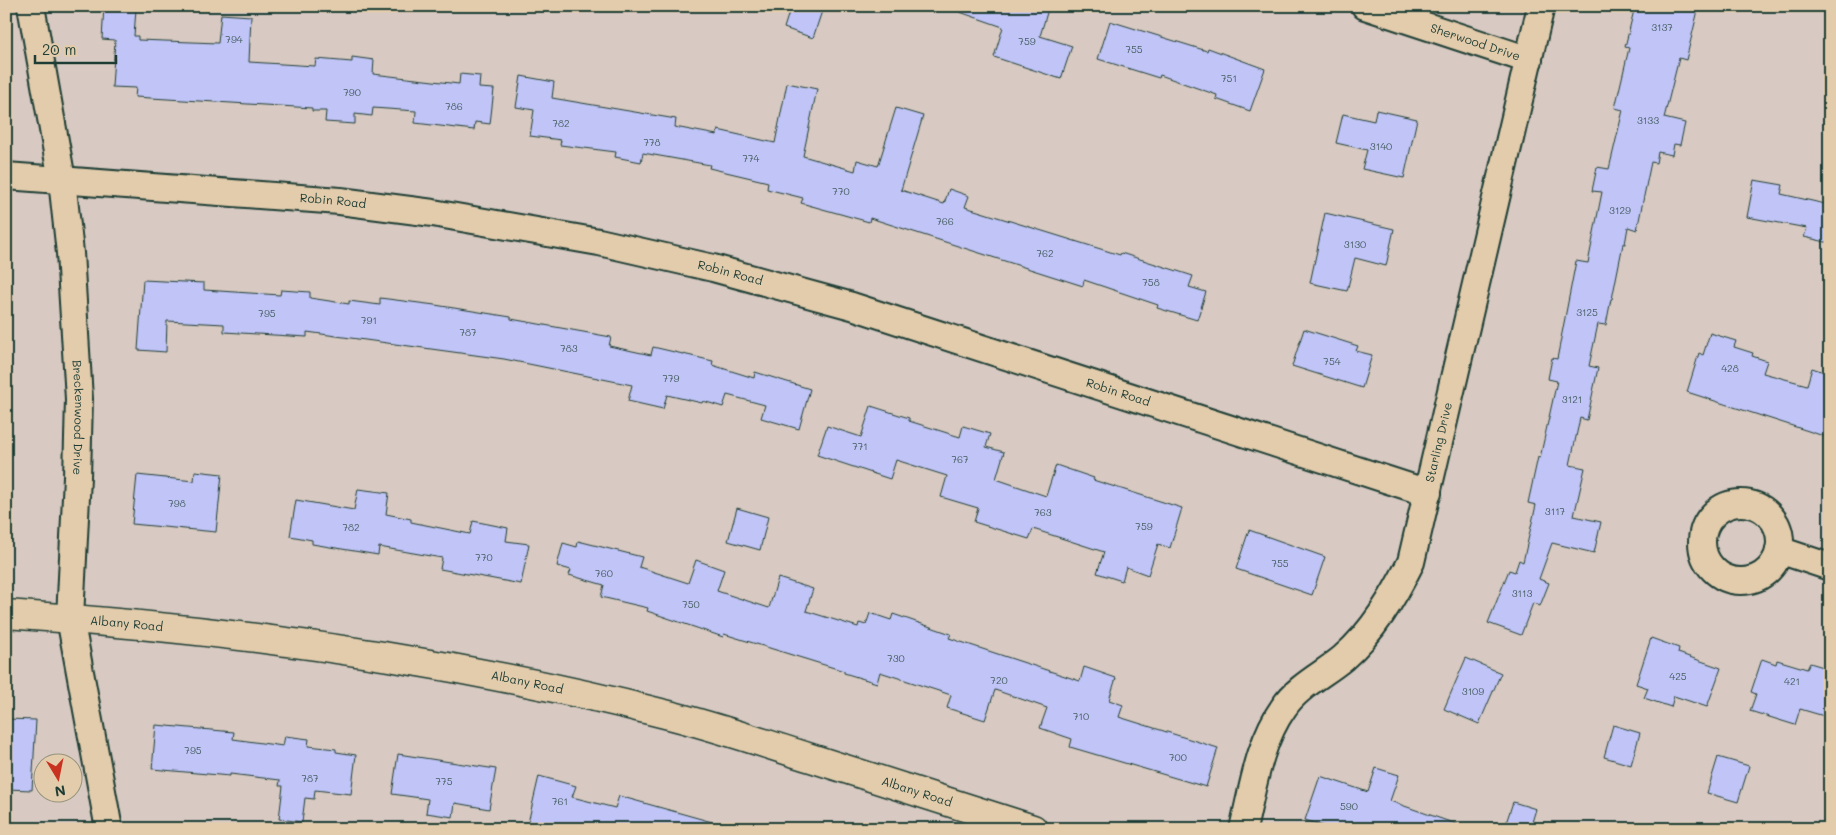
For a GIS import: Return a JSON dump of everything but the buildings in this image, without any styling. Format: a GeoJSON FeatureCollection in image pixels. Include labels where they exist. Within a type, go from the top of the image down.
{"type":"FeatureCollection","features":[{"type":"Feature","properties":{"kind":"street","name":"Breckenwood Drive"},"geometry":{"type":"LineString","coordinates":[[31,6],[62,180],[70,253],[79,399],[70,618],[109,829]]}},
{"type":"Feature","properties":{"kind":"street","name":"Sherwood Drive"},"geometry":{"type":"LineString","coordinates":[[1364,6],[1529,60]]}},
{"type":"Feature","properties":{"kind":"street","name":"Starling Drive"},"geometry":{"type":"LineString","coordinates":[[1243,829],[1264,746],[1273,725],[1285,705],[1360,642],[1396,593],[1411,562],[1541,6]]}},
{"type":"Feature","properties":{"kind":"street","name":"Robin Road"},"geometry":{"type":"LineString","coordinates":[[6,176],[340,201],[433,213],[599,242],[694,263],[852,306],[1428,493]]}},
{"type":"Feature","properties":{"kind":"street"},"geometry":{"type":"LineString","coordinates":[[1779,550],[1830,567]]}},
{"type":"Feature","properties":{"kind":"street","name":"Albany Road"},"geometry":{"type":"LineString","coordinates":[[6,614],[70,618],[286,642],[434,664],[566,690],[666,714],[728,732],[1033,829]]}}]}
